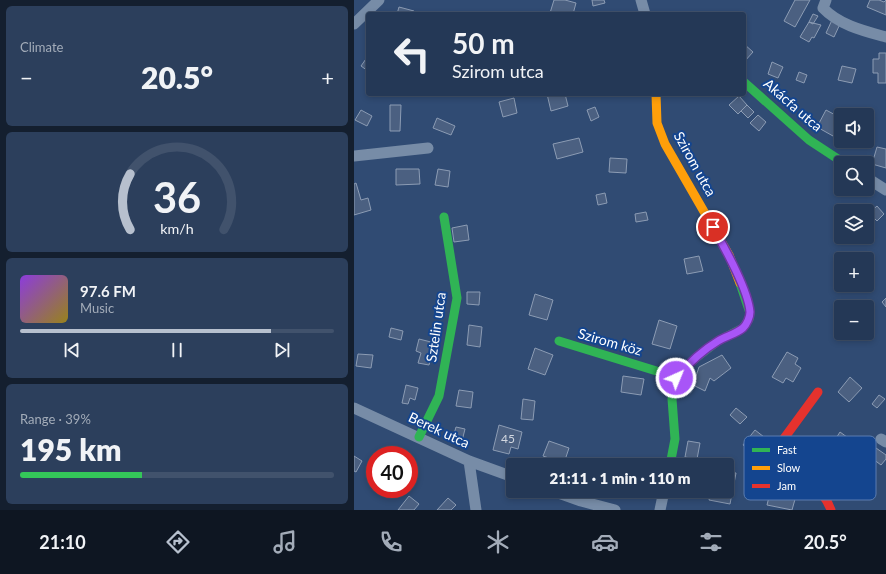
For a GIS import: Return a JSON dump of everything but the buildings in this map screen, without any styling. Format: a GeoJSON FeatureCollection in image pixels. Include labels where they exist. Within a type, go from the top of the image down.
{"type":"FeatureCollection","features":[{"type":"Feature","properties":{"kind":"street"},"geometry":{"type":"LineString","coordinates":[[366,12],[379,0]]}},
{"type":"Feature","properties":{"kind":"street"},"geometry":{"type":"LineString","coordinates":[[641,0],[644,12]]}},
{"type":"Feature","properties":{"kind":"street"},"geometry":{"type":"LineString","coordinates":[[826,0],[823,8],[832,18],[848,25],[886,37]]}},
{"type":"Feature","properties":{"kind":"street"},"geometry":{"type":"LineString","coordinates":[[354,9],[365,13],[354,24]]}},
{"type":"Feature","properties":{"kind":"street","name":"Akácfa utca"},"geometry":{"type":"LineString","coordinates":[[746,84],[809,140],[834,156]]}},
{"type":"Feature","properties":{"kind":"street","name":"Szirom utca"},"geometry":{"type":"LineString","coordinates":[[656,96],[657,123],[665,144],[729,255],[748,303],[750,313],[749,320],[743,328],[718,341],[692,361],[676,378]]}},
{"type":"Feature","properties":{"kind":"street"},"geometry":{"type":"LineString","coordinates":[[354,156],[428,148]]}},
{"type":"Feature","properties":{"kind":"street"},"geometry":{"type":"LineString","coordinates":[[874,182],[886,190]]}},
{"type":"Feature","properties":{"kind":"street","name":"Sztelin utca"},"geometry":{"type":"LineString","coordinates":[[419,437],[439,396],[457,298],[444,217]]}},
{"type":"Feature","properties":{"kind":"street","name":"Szirom köz"},"geometry":{"type":"LineString","coordinates":[[559,341],[670,374],[676,378]]}},
{"type":"Feature","properties":{"kind":"street"},"geometry":{"type":"LineString","coordinates":[[671,458],[675,439],[672,416],[672,399],[676,378]]}},
{"type":"Feature","properties":{"kind":"street"},"geometry":{"type":"LineString","coordinates":[[786,436],[818,392]]}},
{"type":"Feature","properties":{"kind":"street","name":"Berek utca"},"geometry":{"type":"LineString","coordinates":[[354,408],[469,461],[506,474]]}},
{"type":"Feature","properties":{"kind":"street"},"geometry":{"type":"LineString","coordinates":[[469,461],[478,509],[476,510]]}},
{"type":"Feature","properties":{"kind":"street"},"geometry":{"type":"LineString","coordinates":[[573,498],[614,510]]}},
{"type":"Feature","properties":{"kind":"street"},"geometry":{"type":"LineString","coordinates":[[660,510],[663,498]]}},
{"type":"Feature","properties":{"kind":"street"},"geometry":{"type":"LineString","coordinates":[[827,500],[831,510]]}},
{"type":"Feature","properties":{"kind":"traffic: fast"},"geometry":{"type":"LineString","coordinates":[[746,84],[809,140],[834,156]]}},
{"type":"Feature","properties":{"kind":"traffic: fast"},"geometry":{"type":"LineString","coordinates":[[419,437],[439,396],[457,298],[444,217]]}},
{"type":"Feature","properties":{"kind":"traffic: fast"},"geometry":{"type":"LineString","coordinates":[[671,458],[675,439],[672,399],[676,377],[692,361],[718,341],[743,328],[749,319],[750,313],[740,283]]}},
{"type":"Feature","properties":{"kind":"traffic: fast"},"geometry":{"type":"LineString","coordinates":[[559,341],[676,377]]}},
{"type":"Feature","properties":{"kind":"traffic: slow"},"geometry":{"type":"LineString","coordinates":[[656,96],[657,123],[665,144],[729,255],[740,283]]}},
{"type":"Feature","properties":{"kind":"traffic: jam"},"geometry":{"type":"LineString","coordinates":[[786,436],[818,392]]}},
{"type":"Feature","properties":{"kind":"traffic: jam"},"geometry":{"type":"LineString","coordinates":[[826,500],[831,510]]}},
{"type":"Feature","properties":{"kind":"route"},"geometry":{"type":"LineString","coordinates":[[676,378],[692,361],[718,341],[743,328],[749,320],[750,313],[748,303],[729,255],[713,227]]}}]}
